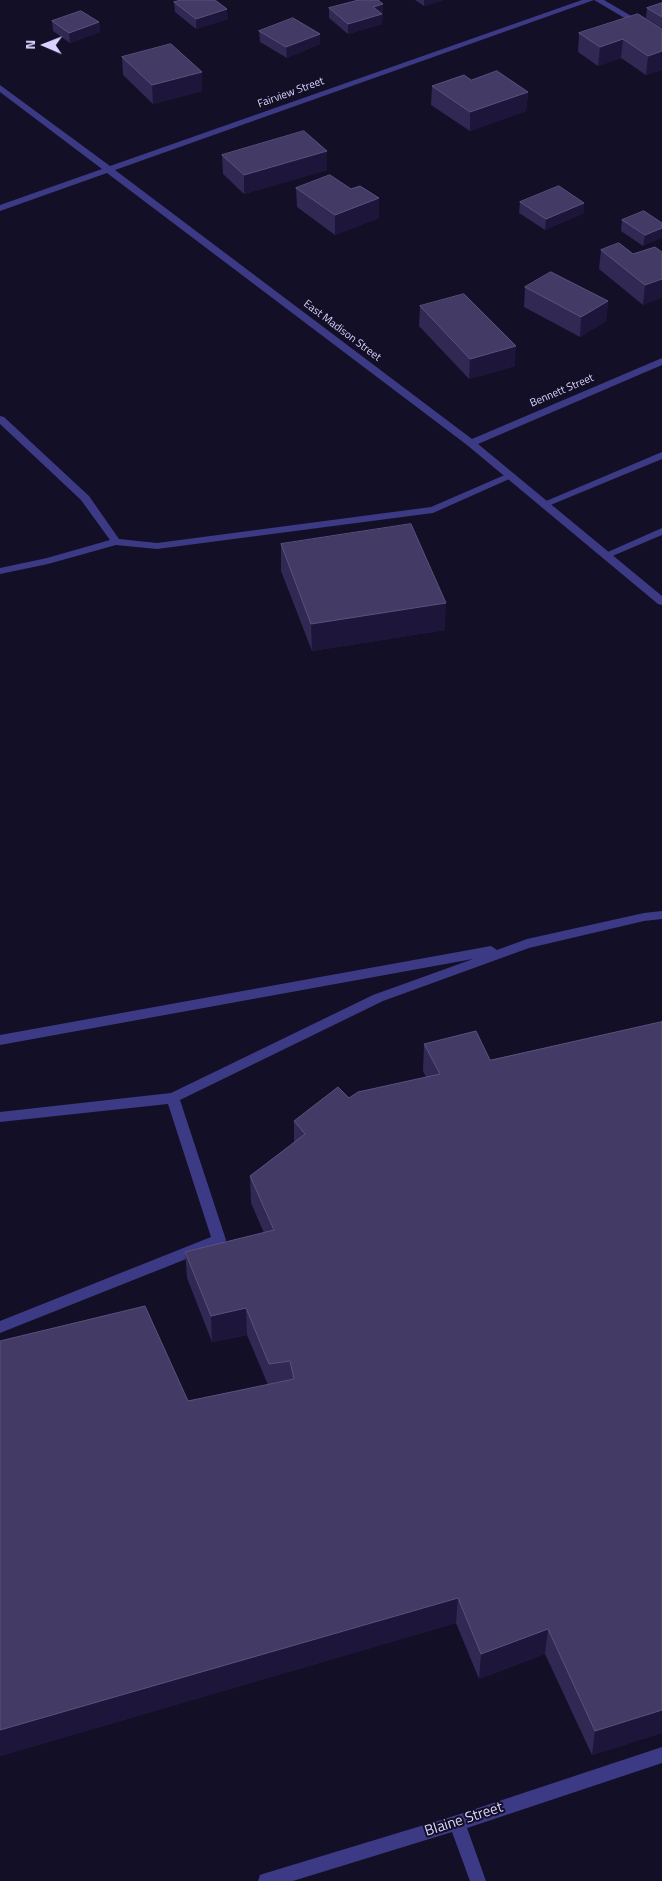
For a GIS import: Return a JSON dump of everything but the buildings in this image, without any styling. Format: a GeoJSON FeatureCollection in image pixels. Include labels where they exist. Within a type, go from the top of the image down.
{"type":"FeatureCollection","features":[{"type":"Feature","properties":{"kind":"street","name":"Fairview Street"},"geometry":{"type":"LineString","coordinates":[[0,208],[590,0]]}},
{"type":"Feature","properties":{"kind":"street"},"geometry":{"type":"LineString","coordinates":[[598,0],[662,38]]}},
{"type":"Feature","properties":{"kind":"street","name":"East Madison Street"},"geometry":{"type":"LineString","coordinates":[[0,88],[471,443],[662,602]]}},
{"type":"Feature","properties":{"kind":"street","name":"Bennett Street"},"geometry":{"type":"LineString","coordinates":[[471,443],[662,361]]}},
{"type":"Feature","properties":{"kind":"street"},"geometry":{"type":"LineString","coordinates":[[0,419],[85,498],[116,542]]}},
{"type":"Feature","properties":{"kind":"street"},"geometry":{"type":"LineString","coordinates":[[544,504],[662,455]]}},
{"type":"Feature","properties":{"kind":"street"},"geometry":{"type":"LineString","coordinates":[[0,571],[48,561],[116,542],[157,546],[433,510],[511,476]]}},
{"type":"Feature","properties":{"kind":"street"},"geometry":{"type":"LineString","coordinates":[[606,555],[662,531]]}},
{"type":"Feature","properties":{"kind":"street"},"geometry":{"type":"LineString","coordinates":[[0,1040],[528,944],[644,917],[662,915]]}},
{"type":"Feature","properties":{"kind":"street"},"geometry":{"type":"LineString","coordinates":[[0,1116],[173,1098],[378,998],[528,944]]}},
{"type":"Feature","properties":{"kind":"street"},"geometry":{"type":"LineString","coordinates":[[0,1327],[219,1240],[173,1098]]}},
{"type":"Feature","properties":{"kind":"street","name":"Blaine Street"},"geometry":{"type":"LineString","coordinates":[[266,1881],[457,1823],[662,1755]]}},
{"type":"Feature","properties":{"kind":"street"},"geometry":{"type":"LineString","coordinates":[[457,1823],[478,1881]]}}]}
